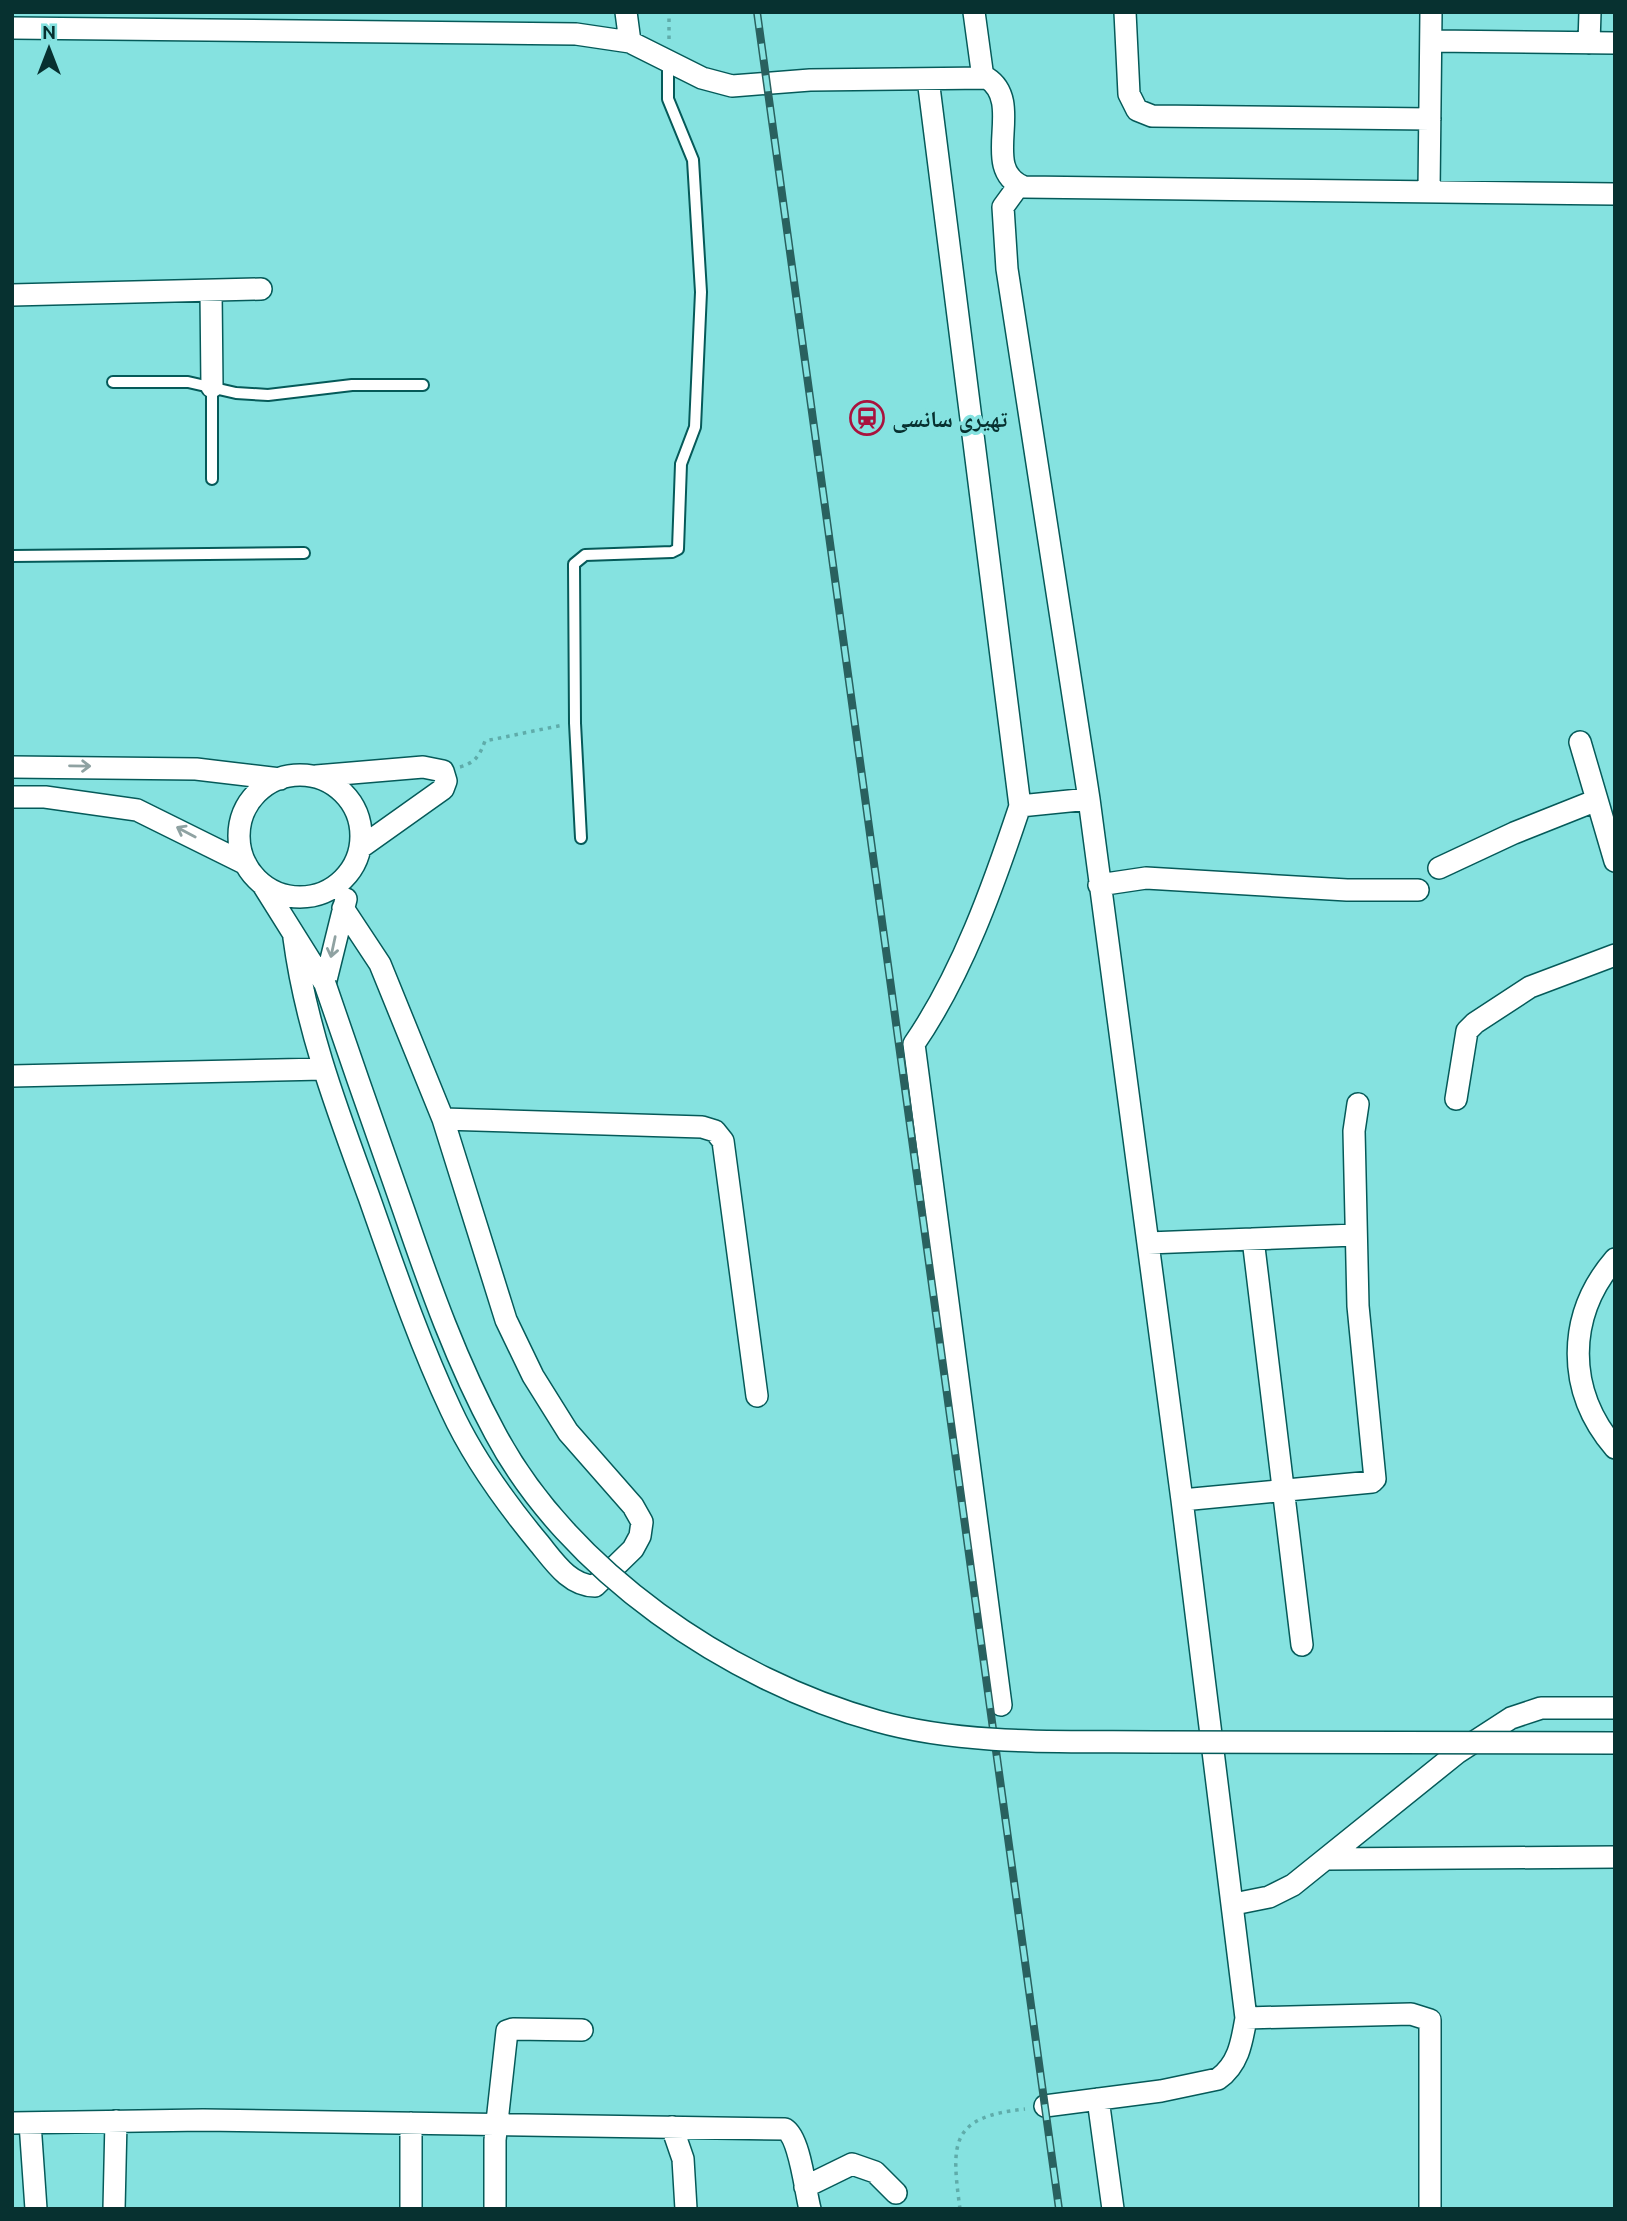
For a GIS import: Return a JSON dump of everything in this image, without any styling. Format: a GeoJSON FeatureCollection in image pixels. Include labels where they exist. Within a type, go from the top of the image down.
{"type":"FeatureCollection","features":[{"type":"Feature","properties":{"kind":"street"},"geometry":{"type":"LineString","coordinates":[[626,12],[630,42]]}},
{"type":"Feature","properties":{"kind":"street"},"geometry":{"type":"LineString","coordinates":[[974,12],[982,78]]}},
{"type":"Feature","properties":{"kind":"street"},"geometry":{"type":"LineString","coordinates":[[1125,12],[1129,94],[1137,110],[1152,116],[1430,119]]}},
{"type":"Feature","properties":{"kind":"street"},"geometry":{"type":"LineString","coordinates":[[1429,191],[1431,12]]}},
{"type":"Feature","properties":{"kind":"street"},"geometry":{"type":"LineString","coordinates":[[1589,43],[1590,12]]}},
{"type":"Feature","properties":{"kind":"street"},"geometry":{"type":"LineString","coordinates":[[12,28],[417,23],[576,34],[630,42],[702,79],[732,86],[810,80],[982,78],[992,81],[1002,93],[1004,164],[1009,177],[1019,185],[1615,194]]}},
{"type":"Feature","properties":{"kind":"street"},"geometry":{"type":"LineString","coordinates":[[1431,41],[1615,43]]}},
{"type":"Feature","properties":{"kind":"street"},"geometry":{"type":"LineString","coordinates":[[928,79],[1020,806],[979,917],[931,1019],[914,1044],[1001,1704]]}},
{"type":"Feature","properties":{"kind":"street"},"geometry":{"type":"LineString","coordinates":[[1019,185],[1003,207],[1007,269],[1089,799],[1182,1500],[1246,2018],[1238,2054],[1226,2073],[1218,2078],[1191,2087],[1045,2106]]}},
{"type":"Feature","properties":{"kind":"street"},"geometry":{"type":"LineString","coordinates":[[12,295],[261,289]]}},
{"type":"Feature","properties":{"kind":"street"},"geometry":{"type":"LineString","coordinates":[[211,291],[212,387]]}},
{"type":"Feature","properties":{"kind":"street"},"geometry":{"type":"LineString","coordinates":[[1580,741],[1615,862]]}},
{"type":"Feature","properties":{"kind":"street"},"geometry":{"type":"LineString","coordinates":[[12,767],[196,769],[280,779],[423,767],[443,771],[446,781],[443,789],[357,855],[337,884],[313,895],[286,895],[262,883]]}},
{"type":"Feature","properties":{"kind":"street"},"geometry":{"type":"LineString","coordinates":[[310,776],[331,784],[353,806],[360,826],[357,855],[326,984]]}},
{"type":"Feature","properties":{"kind":"street"},"geometry":{"type":"LineString","coordinates":[[280,779],[260,790],[246,808],[239,842],[246,864],[262,883],[294,938],[326,984],[440,1316],[496,1436],[548,1511],[574,1538],[618,1583],[689,1635],[768,1677],[835,1707],[878,1722],[928,1732],[1032,1741],[1615,1743]]}},
{"type":"Feature","properties":{"kind":"street"},"geometry":{"type":"LineString","coordinates":[[12,797],[45,797],[137,810],[246,864]]}},
{"type":"Feature","properties":{"kind":"street"},"geometry":{"type":"LineString","coordinates":[[1020,806],[1089,799]]}},
{"type":"Feature","properties":{"kind":"street"},"geometry":{"type":"LineString","coordinates":[[1439,868],[1514,833],[1597,800]]}},
{"type":"Feature","properties":{"kind":"street"},"geometry":{"type":"LineString","coordinates":[[1099,885],[1146,878],[1347,890],[1418,890]]}},
{"type":"Feature","properties":{"kind":"street"},"geometry":{"type":"LineString","coordinates":[[294,938],[302,992],[323,1069],[396,1273],[451,1411],[509,1507],[566,1574],[579,1583],[595,1586],[633,1549],[640,1536],[642,1522],[633,1506],[613,1487],[568,1432],[533,1376],[506,1320],[443,1119],[380,964],[344,908]]}},
{"type":"Feature","properties":{"kind":"street"},"geometry":{"type":"LineString","coordinates":[[1456,1099],[1467,1031],[1475,1023],[1530,987],[1615,955]]}},
{"type":"Feature","properties":{"kind":"street"},"geometry":{"type":"LineString","coordinates":[[12,1076],[323,1069]]}},
{"type":"Feature","properties":{"kind":"street"},"geometry":{"type":"LineString","coordinates":[[1182,1500],[1372,1482],[1377,1476],[1367,1411],[1354,1235],[1354,1131],[1358,1104]]}},
{"type":"Feature","properties":{"kind":"street"},"geometry":{"type":"LineString","coordinates":[[443,1119],[702,1127],[715,1131],[723,1141],[757,1396]]}},
{"type":"Feature","properties":{"kind":"street"},"geometry":{"type":"LineString","coordinates":[[1148,1243],[1354,1235]]}},
{"type":"Feature","properties":{"kind":"street"},"geometry":{"type":"LineString","coordinates":[[1253,1239],[1302,1645]]}},
{"type":"Feature","properties":{"kind":"street"},"geometry":{"type":"LineString","coordinates":[[1615,1259],[1595,1286],[1585,1308],[1579,1331],[1577,1363],[1589,1410],[1615,1448]]}},
{"type":"Feature","properties":{"kind":"street"},"geometry":{"type":"LineString","coordinates":[[1234,1904],[1279,1893],[1327,1859],[1457,1753],[1511,1718],[1541,1708],[1615,1708]]}},
{"type":"Feature","properties":{"kind":"street"},"geometry":{"type":"LineString","coordinates":[[1327,1859],[1615,1857]]}},
{"type":"Feature","properties":{"kind":"street"},"geometry":{"type":"LineString","coordinates":[[1246,2018],[1411,2014],[1430,2020],[1430,2209]]}},
{"type":"Feature","properties":{"kind":"street"},"geometry":{"type":"LineString","coordinates":[[495,2209],[495,2140],[499,2124],[507,2031],[582,2029]]}},
{"type":"Feature","properties":{"kind":"street"},"geometry":{"type":"LineString","coordinates":[[1098,2099],[1114,2209]]}},
{"type":"Feature","properties":{"kind":"street"},"geometry":{"type":"LineString","coordinates":[[114,2209],[116,2121]]}},
{"type":"Feature","properties":{"kind":"street"},"geometry":{"type":"LineString","coordinates":[[36,2209],[21,2123],[116,2121],[785,2129],[793,2138],[810,2209]]}},
{"type":"Feature","properties":{"kind":"street"},"geometry":{"type":"LineString","coordinates":[[411,2123],[411,2209]]}},
{"type":"Feature","properties":{"kind":"street"},"geometry":{"type":"LineString","coordinates":[[672,2127],[683,2159],[686,2209]]}},
{"type":"Feature","properties":{"kind":"street"},"geometry":{"type":"LineString","coordinates":[[805,2187],[852,2164],[875,2172],[896,2193]]}},
{"type":"Feature","properties":{"kind":"lane"},"geometry":{"type":"LineString","coordinates":[[580,838],[575,723],[576,560],[585,555],[671,552],[678,549],[681,464],[695,427],[701,292],[693,160],[668,99],[668,62]]}},
{"type":"Feature","properties":{"kind":"lane"},"geometry":{"type":"LineString","coordinates":[[113,382],[188,382],[268,396],[352,385],[423,384]]}},
{"type":"Feature","properties":{"kind":"lane"},"geometry":{"type":"LineString","coordinates":[[212,387],[212,479]]}},
{"type":"Feature","properties":{"kind":"lane"},"geometry":{"type":"LineString","coordinates":[[12,556],[304,553]]}},
{"type":"Feature","properties":{"kind":"path"},"geometry":{"type":"LineString","coordinates":[[443,771],[470,764],[480,754],[485,741],[499,736],[575,723]]}},
{"type":"Feature","properties":{"kind":"path"},"geometry":{"type":"LineString","coordinates":[[960,2209],[954,2152],[963,2130],[976,2119],[993,2113],[1045,2106]]}},
{"type":"Feature","properties":{"kind":"railway"},"geometry":{"type":"LineString","coordinates":[[757,12],[1059,2209]]}},
{"type":"Feature","properties":{"kind":"place","name":"تھیری سانسی"},"geometry":{"type":"Point","coordinates":[867,418]}}]}
